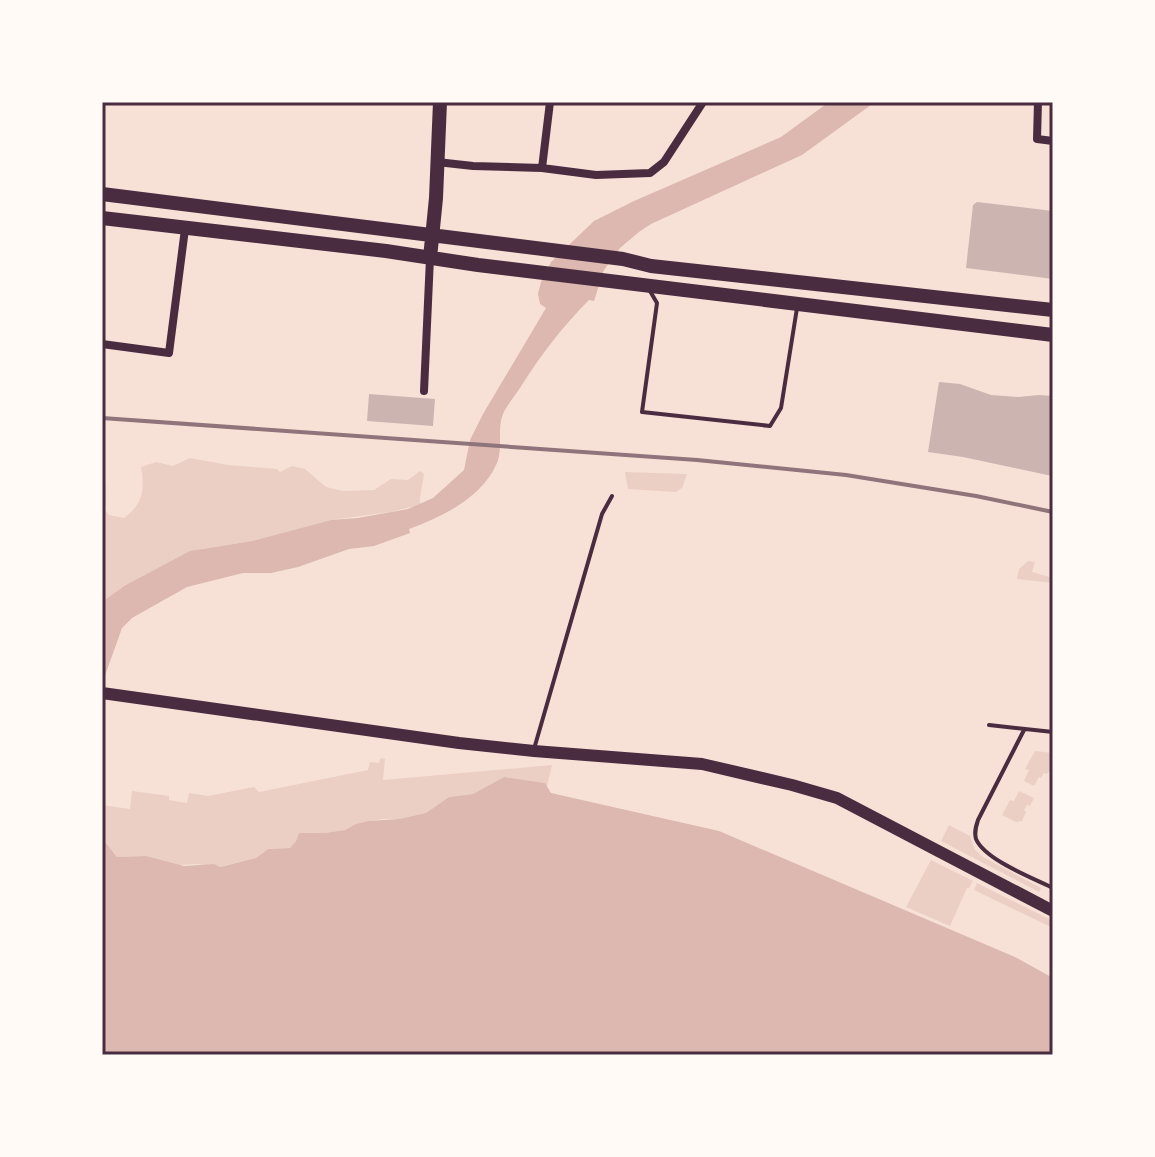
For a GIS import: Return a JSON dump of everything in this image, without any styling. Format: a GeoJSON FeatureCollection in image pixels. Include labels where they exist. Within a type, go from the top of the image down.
{"type":"FeatureCollection","features":[{"type":"Feature","properties":{"kind":"main road"},"geometry":{"type":"LineString","coordinates":[[430,258],[434,234],[440,102]]}},
{"type":"Feature","properties":{"kind":"main road"},"geometry":{"type":"LineString","coordinates":[[102,194],[434,234],[623,259],[651,266],[1053,310]]}},
{"type":"Feature","properties":{"kind":"main road"},"geometry":{"type":"LineString","coordinates":[[102,218],[1053,335]]}},
{"type":"Feature","properties":{"kind":"main road"},"geometry":{"type":"LineString","coordinates":[[102,693],[459,743],[702,764],[837,798],[1053,911]]}},
{"type":"Feature","properties":{"kind":"street"},"geometry":{"type":"LineString","coordinates":[[542,168],[550,102]]}},
{"type":"Feature","properties":{"kind":"street"},"geometry":{"type":"LineString","coordinates":[[437,162],[542,168],[596,175],[650,173],[664,162],[703,102]]}},
{"type":"Feature","properties":{"kind":"street"},"geometry":{"type":"LineString","coordinates":[[1038,102],[1037,139],[1053,141]]}},
{"type":"Feature","properties":{"kind":"street"},"geometry":{"type":"LineString","coordinates":[[102,344],[169,353],[185,229]]}},
{"type":"Feature","properties":{"kind":"street"},"geometry":{"type":"LineString","coordinates":[[424,391],[430,258]]}},
{"type":"Feature","properties":{"kind":"lane"},"geometry":{"type":"LineString","coordinates":[[651,266],[647,285],[657,303],[642,412],[770,426],[781,408],[797,305]]}},
{"type":"Feature","properties":{"kind":"lane"},"geometry":{"type":"LineString","coordinates":[[534,751],[602,514],[612,496]]}},
{"type":"Feature","properties":{"kind":"lane"},"geometry":{"type":"LineString","coordinates":[[989,725],[1053,732]]}},
{"type":"Feature","properties":{"kind":"lane"},"geometry":{"type":"LineString","coordinates":[[1024,730],[978,820],[975,834],[977,841],[991,856],[1053,888]]}},
{"type":"Feature","properties":{"kind":"shaded area"},"geometry":{"type":"Polygon","coordinates":[[[829,102],[875,102],[802,155],[651,224],[620,248],[604,270],[594,301],[589,300],[561,331],[506,407],[501,420],[497,463],[482,486],[460,505],[409,529],[410,533],[374,546],[349,549],[271,573],[243,573],[187,587],[132,618],[122,628],[102,684],[102,602],[124,586],[190,551],[252,541],[331,520],[408,509],[433,498],[464,470],[470,440],[483,414],[546,308],[540,304],[538,294],[551,262],[594,221],[781,137],[829,102]]]}},
{"type":"Feature","properties":{"kind":"shaded area"},"geometry":{"type":"Polygon","coordinates":[[[190,458],[277,469],[280,472],[292,466],[305,469],[326,487],[343,491],[374,490],[391,479],[408,480],[420,471],[424,474],[420,505],[331,520],[252,541],[201,549],[124,586],[102,602],[102,470],[106,490],[105,510],[109,515],[124,518],[141,496],[141,467],[156,462],[173,466],[190,458]]]}},
{"type":"Feature","properties":{"kind":"shaded area"},"geometry":{"type":"Polygon","coordinates":[[[625,472],[687,474],[682,488],[676,492],[628,489],[625,472]]]}},
{"type":"Feature","properties":{"kind":"shaded area"},"geometry":{"type":"Polygon","coordinates":[[[1028,561],[1035,562],[1032,572],[1050,577],[1053,568],[1053,583],[1017,579],[1019,569],[1028,561]]]}},
{"type":"Feature","properties":{"kind":"shaded area"},"geometry":{"type":"Polygon","coordinates":[[[1035,751],[1053,753],[1053,767],[1039,777],[1034,786],[1024,781],[1029,770],[1025,769],[1035,751]]]}},
{"type":"Feature","properties":{"kind":"shaded area"},"geometry":{"type":"Polygon","coordinates":[[[381,758],[385,759],[383,780],[552,765],[547,786],[545,783],[504,777],[473,794],[449,797],[426,813],[357,824],[345,830],[300,833],[290,848],[268,849],[256,858],[219,867],[178,865],[146,856],[117,857],[102,838],[102,805],[130,809],[132,791],[169,796],[169,800],[187,803],[189,793],[208,796],[254,787],[259,792],[368,770],[370,762],[379,763],[381,758]]]}},
{"type":"Feature","properties":{"kind":"shaded area"},"geometry":{"type":"Polygon","coordinates":[[[504,777],[545,783],[551,793],[719,831],[1015,957],[1053,978],[1053,1055],[102,1055],[102,838],[117,857],[146,856],[184,866],[214,864],[220,867],[256,858],[268,849],[290,848],[299,833],[345,830],[369,821],[426,813],[449,797],[473,794],[504,777]]]}},
{"type":"Feature","properties":{"kind":"shaded area"},"geometry":{"type":"Polygon","coordinates":[[[1019,791],[1034,798],[1024,810],[1022,821],[1016,822],[1002,815],[1019,791]]]}},
{"type":"Feature","properties":{"kind":"shaded area"},"geometry":{"type":"Polygon","coordinates":[[[949,825],[970,836],[975,850],[983,857],[1041,888],[1039,892],[941,841],[949,825]]]}},
{"type":"Feature","properties":{"kind":"shaded area"},"geometry":{"type":"Polygon","coordinates":[[[931,860],[973,881],[950,926],[906,907],[931,860]]]}},
{"type":"Feature","properties":{"kind":"shaded area"},"geometry":{"type":"Polygon","coordinates":[[[977,883],[1053,921],[1053,928],[974,890],[977,883]]]}},
{"type":"Feature","properties":{"kind":"building"},"geometry":{"type":"Polygon","coordinates":[[[977,202],[1053,211],[1053,279],[966,268],[973,205],[977,202]]]}},
{"type":"Feature","properties":{"kind":"building"},"geometry":{"type":"Polygon","coordinates":[[[939,382],[960,384],[991,395],[1053,396],[1052,476],[928,452],[939,382]]]}},
{"type":"Feature","properties":{"kind":"building"},"geometry":{"type":"Polygon","coordinates":[[[369,394],[435,399],[433,426],[367,421],[369,394]]]}},
{"type":"Feature","properties":{"kind":"railway"},"geometry":{"type":"LineString","coordinates":[[102,418],[697,460],[846,475],[1053,512]]}}]}
